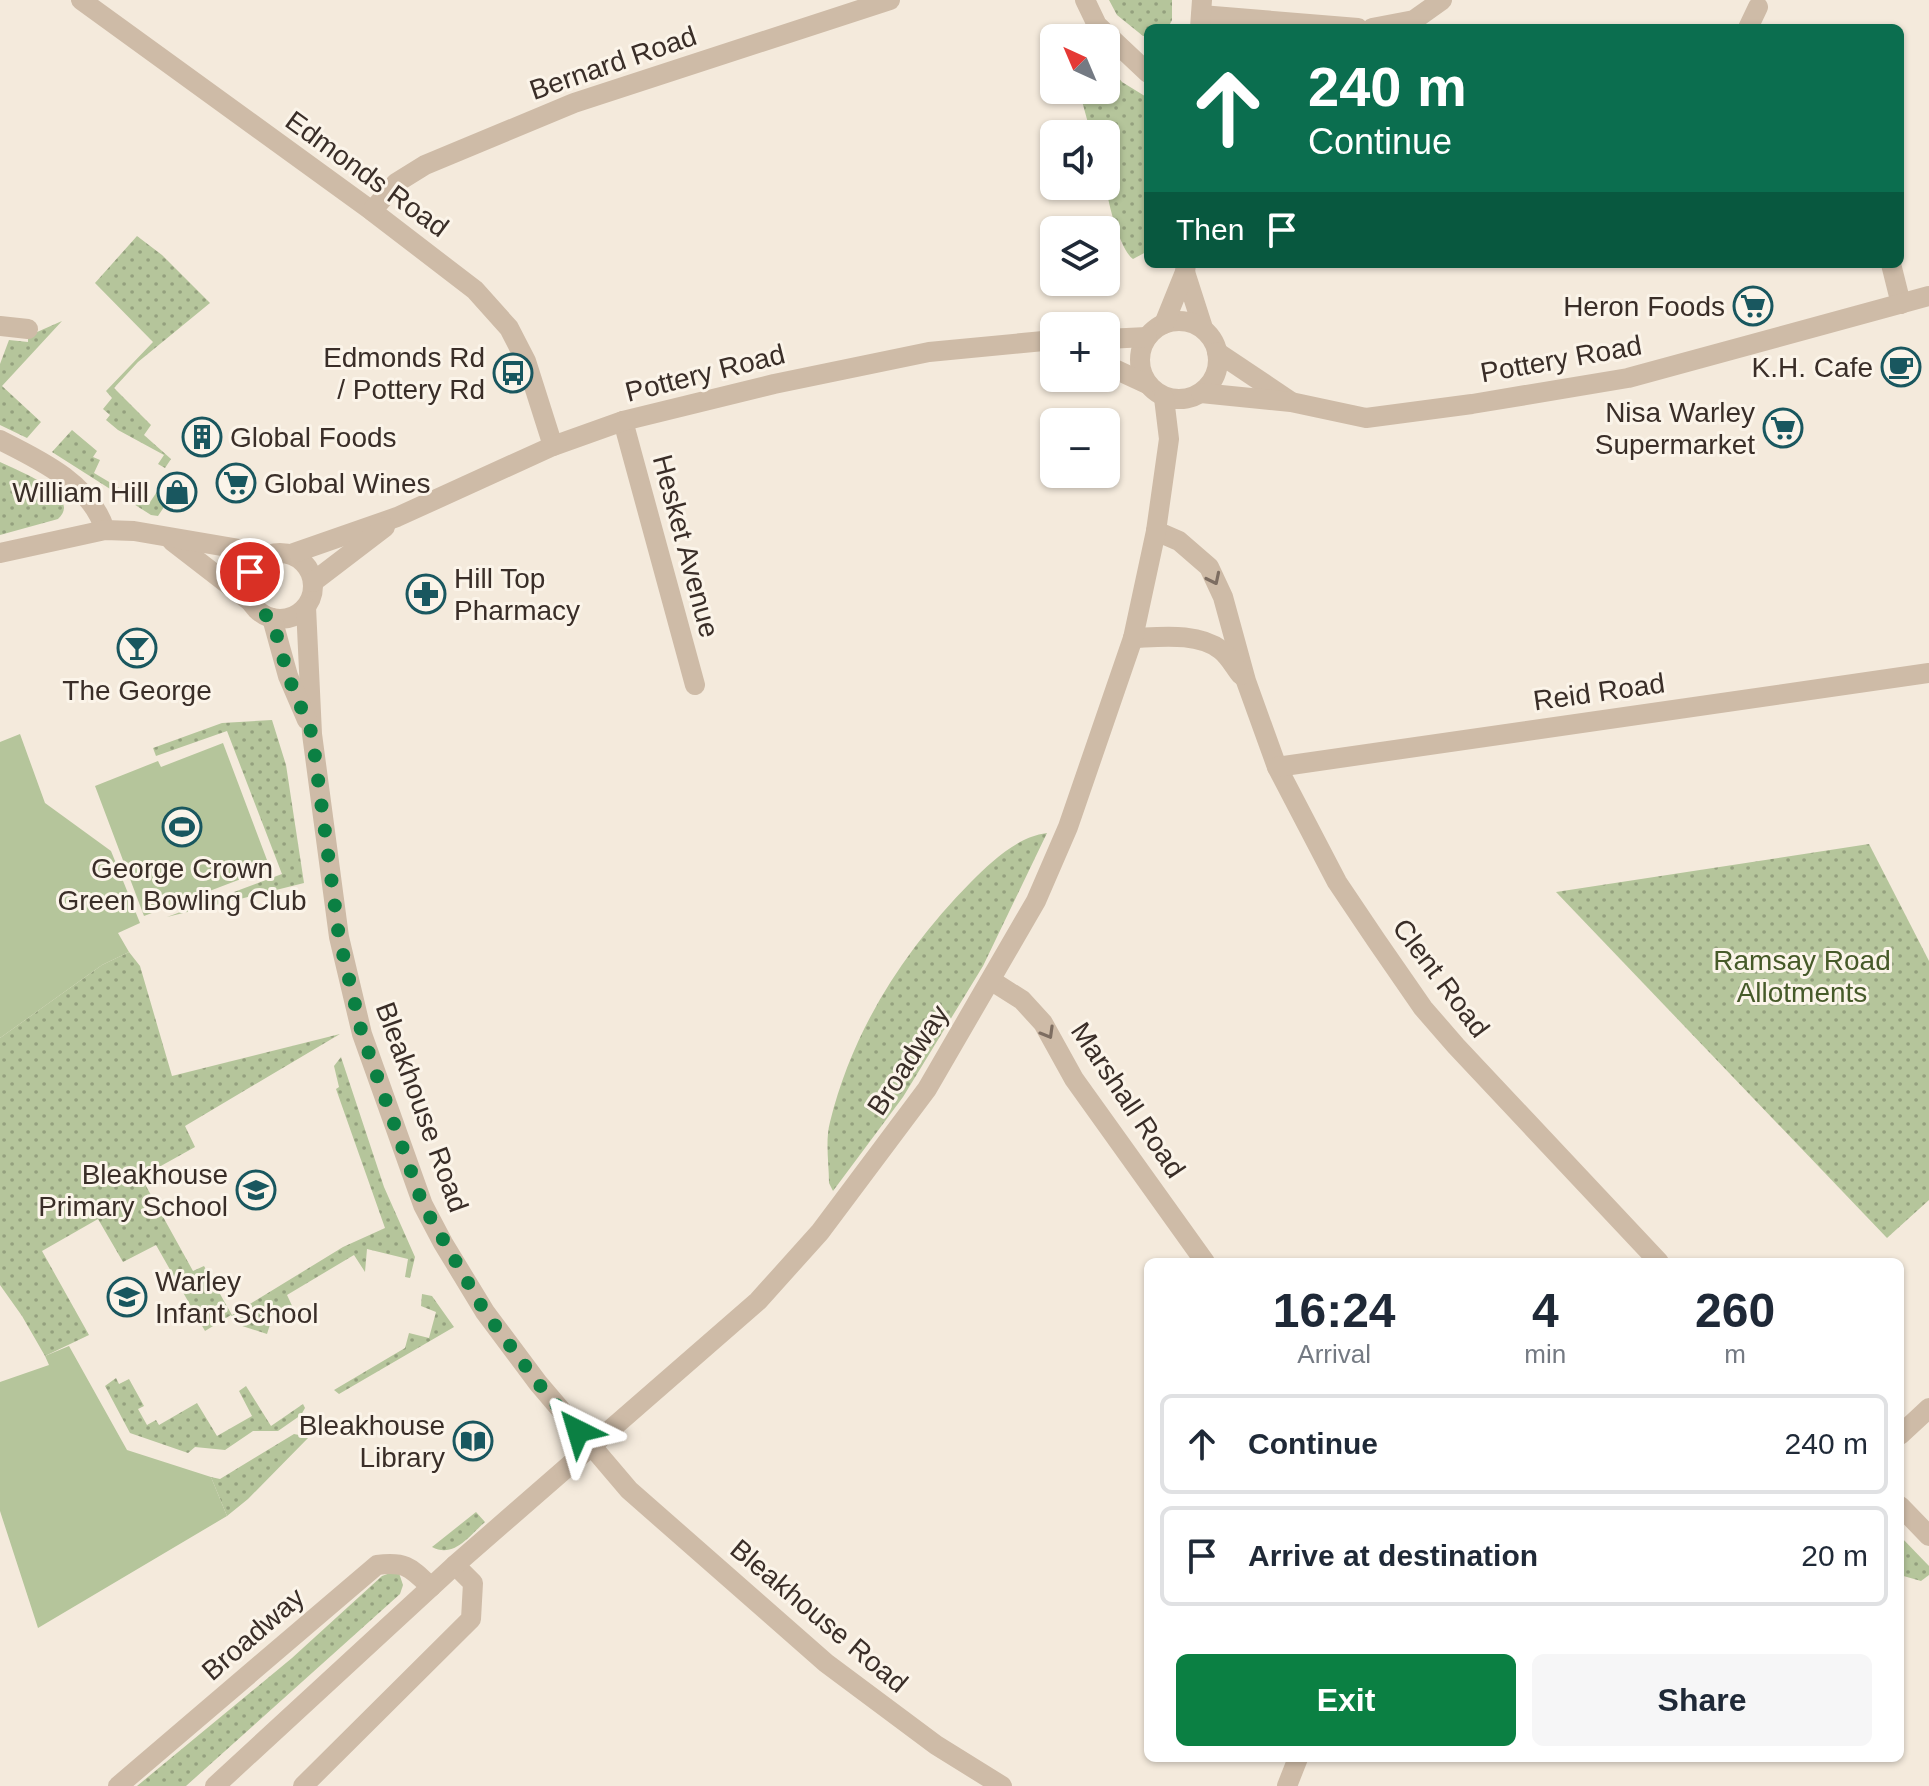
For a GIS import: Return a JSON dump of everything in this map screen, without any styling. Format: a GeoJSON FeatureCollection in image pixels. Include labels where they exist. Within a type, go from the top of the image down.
{"type":"FeatureCollection","features":[{"type":"Feature","properties":{"kind":"street","name":"Bernard Road"},"geometry":{"type":"LineString","coordinates":[[372,211],[396,183],[425,165],[574,103],[890,0]]}},
{"type":"Feature","properties":{"kind":"street"},"geometry":{"type":"LineString","coordinates":[[1085,0],[1097,25],[1144,69]]}},
{"type":"Feature","properties":{"kind":"street"},"geometry":{"type":"LineString","coordinates":[[1393,24],[1414,20],[1442,0]]}},
{"type":"Feature","properties":{"kind":"street","name":"Edmonds Road"},"geometry":{"type":"LineString","coordinates":[[84,1],[475,290],[509,328],[526,361],[553,446]]}},
{"type":"Feature","properties":{"kind":"street"},"geometry":{"type":"LineString","coordinates":[[1750,24],[1758,7]]}},
{"type":"Feature","properties":{"kind":"street"},"geometry":{"type":"LineString","coordinates":[[1201,14],[1313,24]]}},
{"type":"Feature","properties":{"kind":"street"},"geometry":{"type":"LineString","coordinates":[[1120,371],[1147,384],[1164,398],[1179,400],[1197,395],[1210,385],[1216,374],[1217,352],[1203,328],[1185,268]]}},
{"type":"Feature","properties":{"kind":"street"},"geometry":{"type":"LineString","coordinates":[[1147,384],[1139,360],[1185,268]]}},
{"type":"Feature","properties":{"kind":"street"},"geometry":{"type":"LineString","coordinates":[[1892,268],[1901,304]]}},
{"type":"Feature","properties":{"kind":"street","name":"Pottery Road"},"geometry":{"type":"LineString","coordinates":[[1197,395],[1291,402],[1366,418],[1472,404],[1628,378],[1929,296]]}},
{"type":"Feature","properties":{"kind":"street"},"geometry":{"type":"LineString","coordinates":[[1120,337],[1155,331],[1178,321],[1203,328]]}},
{"type":"Feature","properties":{"kind":"street"},"geometry":{"type":"LineString","coordinates":[[0,326],[28,329]]}},
{"type":"Feature","properties":{"kind":"street","name":"Pottery Road"},"geometry":{"type":"LineString","coordinates":[[291,554],[397,517],[553,446],[623,421],[774,384],[929,352],[1040,343]]}},
{"type":"Feature","properties":{"kind":"street","name":"Pottery Road"},"geometry":{"type":"LineString","coordinates":[[1217,352],[1291,402]]}},
{"type":"Feature","properties":{"kind":"street","name":"Broadway"},"geometry":{"type":"LineString","coordinates":[[1169,439],[1197,395]]}},
{"type":"Feature","properties":{"kind":"street","name":"Broadway"},"geometry":{"type":"LineString","coordinates":[[215,1786],[455,1565],[758,1301],[820,1232],[927,1089],[1036,901],[1068,827],[1133,638],[1156,531],[1169,439],[1164,398]]}},
{"type":"Feature","properties":{"kind":"street","name":"Hesket Avenue"},"geometry":{"type":"LineString","coordinates":[[623,421],[695,685]]}},
{"type":"Feature","properties":{"kind":"street"},"geometry":{"type":"LineString","coordinates":[[0,440],[32,456],[77,487],[101,515],[105,530]]}},
{"type":"Feature","properties":{"kind":"street","name":"Pottery Road"},"geometry":{"type":"LineString","coordinates":[[313,582],[397,517]]}},
{"type":"Feature","properties":{"kind":"street"},"geometry":{"type":"LineString","coordinates":[[0,553],[105,530],[134,531],[268,554],[291,554],[308,567],[313,582],[311,599],[306,607],[288,618],[272,618],[260,612],[168,538]]}},
{"type":"Feature","properties":{"kind":"street","name":"Clent Road"},"geometry":{"type":"LineString","coordinates":[[1156,531],[1179,541],[1209,567],[1223,597],[1246,681],[1277,767],[1337,882],[1423,1008],[1560,1160],[1655,1258]]}},
{"type":"Feature","properties":{"kind":"street"},"geometry":{"type":"LineString","coordinates":[[251,602],[247,590],[250,572],[268,554]]}},
{"type":"Feature","properties":{"kind":"street","name":"Bleakhouse Road"},"geometry":{"type":"LineString","coordinates":[[306,607],[312,734],[339,937],[350,988],[362,1034],[423,1205],[485,1312],[538,1383],[629,1490],[826,1663],[924,1737],[1002,1786]]}},
{"type":"Feature","properties":{"kind":"street","name":"Bleakhouse Road"},"geometry":{"type":"LineString","coordinates":[[272,618],[288,676],[312,734]]}},
{"type":"Feature","properties":{"kind":"street","name":"Clent Road"},"geometry":{"type":"LineString","coordinates":[[1133,638],[1176,637],[1203,642],[1221,650],[1246,681]]}},
{"type":"Feature","properties":{"kind":"street","name":"Reid Road"},"geometry":{"type":"LineString","coordinates":[[1277,767],[1929,673]]}},
{"type":"Feature","properties":{"kind":"street","name":"Marshall Road"},"geometry":{"type":"LineString","coordinates":[[992,981],[1022,1000],[1043,1023],[1074,1079],[1202,1258]]}},
{"type":"Feature","properties":{"kind":"street"},"geometry":{"type":"LineString","coordinates":[[1904,1431],[1929,1408]]}},
{"type":"Feature","properties":{"kind":"street"},"geometry":{"type":"LineString","coordinates":[[1904,1510],[1929,1536]]}},
{"type":"Feature","properties":{"kind":"street","name":"Broadway"},"geometry":{"type":"LineString","coordinates":[[118,1786],[377,1565],[397,1562],[407,1565],[431,1587]]}},
{"type":"Feature","properties":{"kind":"street"},"geometry":{"type":"LineString","coordinates":[[303,1786],[471,1619],[473,1583],[455,1565]]}},
{"type":"Feature","properties":{"kind":"street"},"geometry":{"type":"LineString","coordinates":[[1287,1786],[1296,1762]]}},
{"type":"Feature","properties":{"kind":"green space"},"geometry":{"type":"Polygon","coordinates":[[[1109,0],[1172,0],[1170,24],[1144,24],[1144,36],[1117,15],[1109,0]]]}},
{"type":"Feature","properties":{"kind":"green space"},"geometry":{"type":"Polygon","coordinates":[[[1120,80],[1144,96],[1144,253],[1133,259],[1120,238],[1120,216],[1113,216],[1109,200],[1120,200],[1120,120],[1087,120],[1083,104],[1120,104],[1120,80]]]}},
{"type":"Feature","properties":{"kind":"green space"},"geometry":{"type":"Polygon","coordinates":[[[137,236],[162,255],[210,303],[138,362],[114,388],[151,425],[144,435],[171,459],[165,468],[158,464],[164,455],[118,430],[106,420],[110,415],[103,409],[112,398],[106,391],[153,342],[95,283],[137,236]]]}},
{"type":"Feature","properties":{"kind":"green space"},"geometry":{"type":"Polygon","coordinates":[[[62,321],[2,386],[41,422],[27,438],[0,425],[0,364],[9,340],[28,342],[28,336],[62,321]]]}},
{"type":"Feature","properties":{"kind":"green space"},"geometry":{"type":"Polygon","coordinates":[[[72,430],[97,451],[93,457],[100,460],[94,473],[148,505],[163,483],[168,501],[158,516],[151,515],[52,452],[72,430]]]}},
{"type":"Feature","properties":{"kind":"green space"},"geometry":{"type":"Polygon","coordinates":[[[0,462],[56,493],[64,510],[58,519],[0,535],[0,462]]]}},
{"type":"Feature","properties":{"kind":"green space"},"geometry":{"type":"Polygon","coordinates":[[[272,720],[286,765],[304,883],[167,917],[282,874],[227,731],[156,756],[153,748],[222,723],[272,720]]]}},
{"type":"Feature","properties":{"kind":"green space"},"geometry":{"type":"Polygon","coordinates":[[[20,734],[45,803],[111,851],[140,923],[118,933],[129,952],[102,965],[0,1038],[0,742],[20,734]]]}},
{"type":"Feature","properties":{"kind":"green space","name":"George Crown Green Bowling Club"},"geometry":{"type":"Polygon","coordinates":[[[223,743],[270,868],[144,916],[95,786],[158,761],[161,767],[223,743]]]}},
{"type":"Feature","properties":{"kind":"green space"},"geometry":{"type":"Polygon","coordinates":[[[1047,833],[983,966],[903,1097],[833,1191],[829,1183],[830,1122],[852,1055],[884,993],[924,935],[979,874],[1015,845],[1047,833]]]}},
{"type":"Feature","properties":{"kind":"green space","name":"Ramsay Road Allotments"},"geometry":{"type":"Polygon","coordinates":[[[1869,844],[1929,961],[1929,1200],[1887,1238],[1556,892],[1869,844]]]}},
{"type":"Feature","properties":{"kind":"green space"},"geometry":{"type":"Polygon","coordinates":[[[129,952],[140,966],[172,1076],[340,1034],[185,1126],[195,1147],[141,1177],[193,1271],[204,1266],[232,1315],[343,1247],[385,1228],[336,1089],[339,1087],[334,1066],[341,1057],[384,1187],[415,1257],[410,1278],[405,1277],[408,1259],[367,1249],[365,1272],[354,1255],[287,1295],[295,1312],[275,1309],[267,1334],[236,1324],[231,1315],[205,1331],[156,1245],[123,1262],[98,1219],[42,1251],[89,1335],[45,1356],[0,1285],[0,1038],[102,965],[129,952]]]}},
{"type":"Feature","properties":{"kind":"green space"},"geometry":{"type":"Polygon","coordinates":[[[422,1294],[432,1296],[454,1327],[339,1394],[334,1390],[405,1348],[409,1333],[429,1338],[436,1312],[421,1306],[422,1294]]]}},
{"type":"Feature","properties":{"kind":"green space"},"geometry":{"type":"Polygon","coordinates":[[[69,1346],[127,1450],[211,1477],[227,1516],[38,1628],[0,1511],[0,1382],[49,1365],[45,1356],[69,1346]]]}},
{"type":"Feature","properties":{"kind":"green space"},"geometry":{"type":"Polygon","coordinates":[[[116,1378],[119,1384],[129,1379],[144,1406],[138,1409],[147,1425],[156,1420],[159,1425],[197,1403],[217,1436],[252,1416],[239,1391],[246,1386],[271,1426],[303,1404],[305,1408],[301,1415],[278,1431],[253,1431],[225,1450],[195,1447],[188,1453],[130,1433],[105,1386],[116,1378]]]}},
{"type":"Feature","properties":{"kind":"green space"},"geometry":{"type":"Polygon","coordinates":[[[294,1434],[309,1437],[227,1516],[211,1477],[220,1479],[294,1434]]]}},
{"type":"Feature","properties":{"kind":"green space"},"geometry":{"type":"Polygon","coordinates":[[[476,1512],[485,1522],[461,1544],[447,1550],[432,1547],[476,1512]]]}},
{"type":"Feature","properties":{"kind":"green space"},"geometry":{"type":"Polygon","coordinates":[[[1904,1540],[1929,1566],[1929,1575],[1921,1581],[1904,1576],[1904,1540]]]}},
{"type":"Feature","properties":{"kind":"green space"},"geometry":{"type":"Polygon","coordinates":[[[398,1570],[403,1585],[400,1594],[186,1786],[137,1786],[292,1658],[382,1576],[398,1570]]]}},
{"type":"Feature","properties":{"kind":"place","name":"Heron Foods"},"geometry":{"type":"Point","coordinates":[1753,306]}},
{"type":"Feature","properties":{"kind":"place","name":"K.H. Cafe"},"geometry":{"type":"Point","coordinates":[1901,367]}},
{"type":"Feature","properties":{"kind":"place","name":"Edmonds Rd / Pottery Rd"},"geometry":{"type":"Point","coordinates":[513,373]}},
{"type":"Feature","properties":{"kind":"place","name":"Nisa Warley Supermarket"},"geometry":{"type":"Point","coordinates":[1783,428]}},
{"type":"Feature","properties":{"kind":"place","name":"Global Foods"},"geometry":{"type":"Point","coordinates":[202,437]}},
{"type":"Feature","properties":{"kind":"place","name":"Global Wines"},"geometry":{"type":"Point","coordinates":[236,483]}},
{"type":"Feature","properties":{"kind":"place","name":"William Hill"},"geometry":{"type":"Point","coordinates":[177,492]}},
{"type":"Feature","properties":{"kind":"place","name":"Hill Top Pharmacy"},"geometry":{"type":"Point","coordinates":[426,594]}},
{"type":"Feature","properties":{"kind":"place","name":"The George"},"geometry":{"type":"Point","coordinates":[137,648]}},
{"type":"Feature","properties":{"kind":"place","name":"George Crown Green Bowling Club"},"geometry":{"type":"Point","coordinates":[182,827]}},
{"type":"Feature","properties":{"kind":"place","name":"Bleakhouse Primary School"},"geometry":{"type":"Point","coordinates":[256,1190]}},
{"type":"Feature","properties":{"kind":"place","name":"Warley Infant School"},"geometry":{"type":"Point","coordinates":[127,1297]}},
{"type":"Feature","properties":{"kind":"place","name":"Bleakhouse Library"},"geometry":{"type":"Point","coordinates":[473,1441]}},
{"type":"Feature","properties":{"kind":"route"},"geometry":{"type":"LineString","coordinates":[[250,572],[248,596],[255,608],[272,618],[288,676],[312,734],[339,937],[350,988],[362,1034],[423,1205],[485,1312],[578,1431]]}}]}
